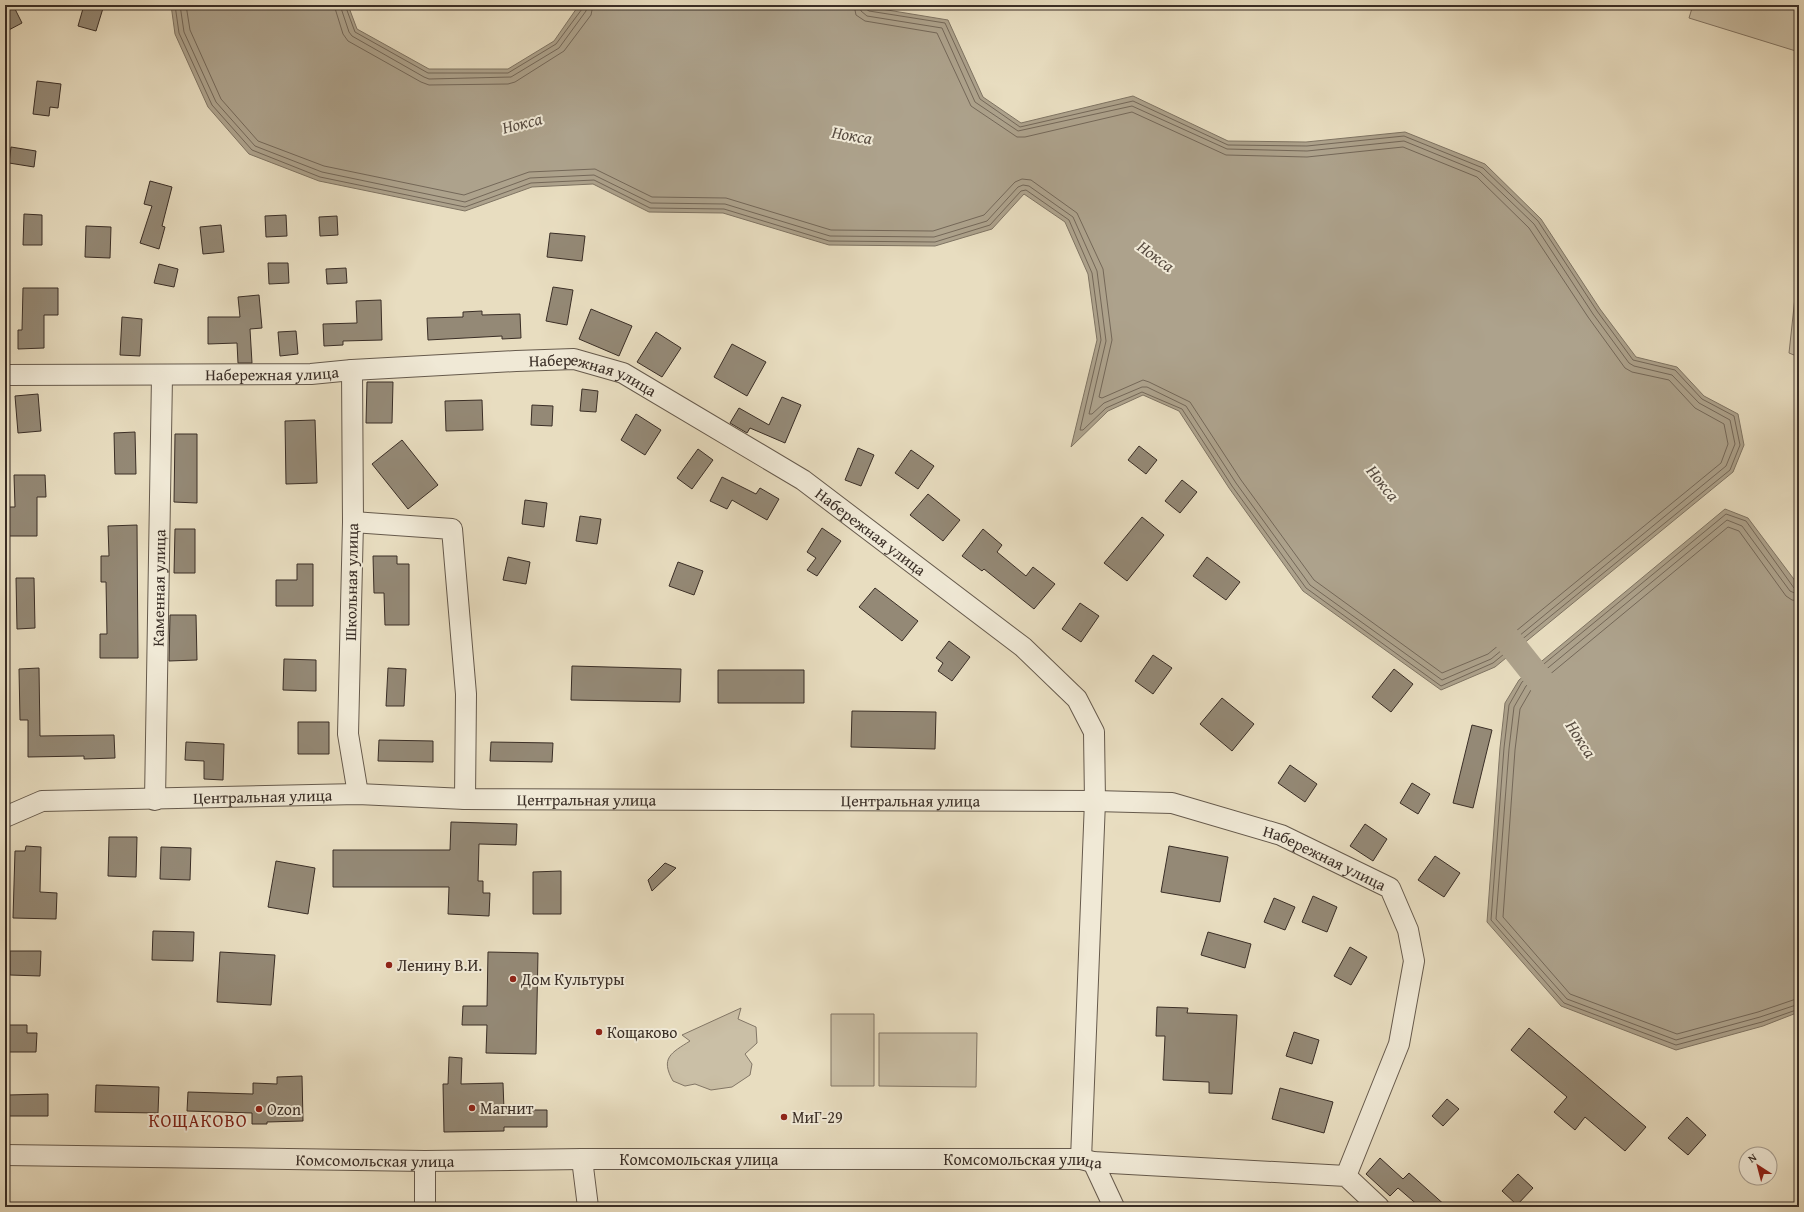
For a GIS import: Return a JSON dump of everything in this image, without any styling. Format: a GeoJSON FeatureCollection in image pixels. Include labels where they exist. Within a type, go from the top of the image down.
{"type":"FeatureCollection","features":[{"type":"Feature","properties":{"kind":"street","name":"Набережная улица"},"geometry":{"type":"LineString","coordinates":[[5,375],[162,376],[311,374],[352,370],[574,359],[623,373],[803,480],[1023,647],[1077,699],[1094,732],[1095,801],[1087,1160]]}},
{"type":"Feature","properties":{"kind":"street","name":"Школьная улица"},"geometry":{"type":"LineString","coordinates":[[352,370],[353,522],[348,734],[358,794]]}},
{"type":"Feature","properties":{"kind":"street","name":"Каменная улица"},"geometry":{"type":"LineString","coordinates":[[155,800],[162,376]]}},
{"type":"Feature","properties":{"kind":"street"},"geometry":{"type":"LineString","coordinates":[[353,522],[452,529],[466,694],[465,799]]}},
{"type":"Feature","properties":{"kind":"street","name":"Центральная улица"},"geometry":{"type":"LineString","coordinates":[[5,817],[42,801],[155,800],[358,794],[465,799],[1095,801],[1172,803]]}},
{"type":"Feature","properties":{"kind":"street","name":"Набережная улица"},"geometry":{"type":"LineString","coordinates":[[1172,803],[1281,835],[1390,888],[1408,930],[1414,961],[1399,1044],[1346,1176]]}},
{"type":"Feature","properties":{"kind":"street","name":"Комсомольская улица"},"geometry":{"type":"LineString","coordinates":[[5,1155],[425,1161],[582,1159],[1087,1160],[1346,1176]]}},
{"type":"Feature","properties":{"kind":"street"},"geometry":{"type":"LineString","coordinates":[[582,1159],[588,1207]]}},
{"type":"Feature","properties":{"kind":"street"},"geometry":{"type":"LineString","coordinates":[[1087,1160],[1114,1207]]}},
{"type":"Feature","properties":{"kind":"street"},"geometry":{"type":"LineString","coordinates":[[425,1161],[425,1207]]}},
{"type":"Feature","properties":{"kind":"street"},"geometry":{"type":"LineString","coordinates":[[1346,1176],[1379,1207]]}},
{"type":"Feature","properties":{"kind":"shaded area"},"geometry":{"type":"Polygon","coordinates":[[[1693,5],[1799,5],[1799,52],[1689,18],[1693,5]]]}},
{"type":"Feature","properties":{"kind":"shaded area"},"geometry":{"type":"Polygon","coordinates":[[[1799,260],[1799,357],[1789,353],[1799,260]]]}},
{"type":"Feature","properties":{"kind":"shaded area"},"geometry":{"type":"Polygon","coordinates":[[[741,1008],[738,1019],[756,1027],[757,1043],[745,1054],[752,1064],[750,1075],[732,1087],[711,1090],[695,1084],[685,1086],[673,1081],[669,1073],[668,1061],[673,1053],[690,1041],[682,1035],[741,1008]]]}},
{"type":"Feature","properties":{"kind":"shaded area"},"geometry":{"type":"Polygon","coordinates":[[[831,1014],[874,1014],[874,1086],[831,1086],[831,1014]]]}},
{"type":"Feature","properties":{"kind":"shaded area"},"geometry":{"type":"Polygon","coordinates":[[[879,1033],[977,1033],[976,1087],[879,1086],[879,1033]]]}},
{"type":"Feature","properties":{"kind":"water"},"geometry":{"type":"Polygon","coordinates":[[[171,5],[348,5],[357,29],[429,69],[508,69],[554,41],[579,5],[857,5],[948,20],[983,97],[1021,123],[1133,96],[1228,141],[1306,142],[1405,132],[1485,164],[1541,219],[1600,309],[1636,357],[1677,367],[1704,396],[1738,414],[1744,445],[1733,472],[1495,667],[1441,690],[1303,591],[1229,488],[1179,411],[1143,395],[1108,411],[1071,447],[1097,340],[1088,274],[1065,222],[1024,194],[992,229],[935,246],[829,245],[723,213],[649,212],[593,184],[532,187],[465,211],[319,181],[249,154],[208,107],[175,34],[171,5]]]}},
{"type":"Feature","properties":{"kind":"water"},"geometry":{"type":"Polygon","coordinates":[[[1725,509],[1748,518],[1799,586],[1799,1012],[1763,1026],[1676,1050],[1561,1006],[1487,922],[1500,748],[1505,703],[1519,680],[1725,509]]]}},
{"type":"Feature","properties":{"kind":"building"},"geometry":{"type":"Polygon","coordinates":[[[5,5],[13,5],[22,23],[5,32],[5,5]]]}},
{"type":"Feature","properties":{"kind":"building"},"geometry":{"type":"Polygon","coordinates":[[[84,5],[104,5],[96,31],[78,26],[84,5]]]}},
{"type":"Feature","properties":{"kind":"building"},"geometry":{"type":"Polygon","coordinates":[[[37,81],[61,84],[58,108],[50,107],[49,116],[33,114],[37,81]]]}},
{"type":"Feature","properties":{"kind":"building"},"geometry":{"type":"Polygon","coordinates":[[[11,147],[36,151],[34,167],[9,163],[11,147]]]}},
{"type":"Feature","properties":{"kind":"building"},"geometry":{"type":"Polygon","coordinates":[[[150,181],[172,187],[162,226],[165,227],[159,249],[140,243],[152,206],[144,204],[150,181]]]}},
{"type":"Feature","properties":{"kind":"building"},"geometry":{"type":"Polygon","coordinates":[[[24,214],[42,215],[42,245],[23,245],[24,214]]]}},
{"type":"Feature","properties":{"kind":"building"},"geometry":{"type":"Polygon","coordinates":[[[286,215],[287,236],[266,237],[265,216],[286,215]]]}},
{"type":"Feature","properties":{"kind":"building"},"geometry":{"type":"Polygon","coordinates":[[[337,216],[338,235],[320,236],[319,217],[337,216]]]}},
{"type":"Feature","properties":{"kind":"building"},"geometry":{"type":"Polygon","coordinates":[[[221,225],[224,252],[203,254],[200,227],[221,225]]]}},
{"type":"Feature","properties":{"kind":"building"},"geometry":{"type":"Polygon","coordinates":[[[86,226],[111,227],[110,258],[85,257],[86,226]]]}},
{"type":"Feature","properties":{"kind":"building"},"geometry":{"type":"Polygon","coordinates":[[[550,233],[585,236],[582,261],[547,257],[550,233]]]}},
{"type":"Feature","properties":{"kind":"building"},"geometry":{"type":"Polygon","coordinates":[[[268,263],[288,263],[289,283],[269,284],[268,263]]]}},
{"type":"Feature","properties":{"kind":"building"},"geometry":{"type":"Polygon","coordinates":[[[159,264],[178,269],[174,287],[154,283],[159,264]]]}},
{"type":"Feature","properties":{"kind":"building"},"geometry":{"type":"Polygon","coordinates":[[[346,268],[347,283],[327,284],[326,269],[346,268]]]}},
{"type":"Feature","properties":{"kind":"building"},"geometry":{"type":"Polygon","coordinates":[[[553,287],[573,290],[567,325],[546,321],[553,287]]]}},
{"type":"Feature","properties":{"kind":"building"},"geometry":{"type":"Polygon","coordinates":[[[23,288],[58,288],[58,315],[44,315],[44,348],[18,349],[18,330],[22,330],[23,288]]]}},
{"type":"Feature","properties":{"kind":"building"},"geometry":{"type":"Polygon","coordinates":[[[259,295],[262,328],[250,329],[252,363],[238,363],[237,343],[208,344],[208,317],[240,317],[238,297],[259,295]]]}},
{"type":"Feature","properties":{"kind":"building"},"geometry":{"type":"Polygon","coordinates":[[[381,300],[382,340],[343,341],[343,345],[324,346],[323,324],[357,323],[356,301],[381,300]]]}},
{"type":"Feature","properties":{"kind":"building"},"geometry":{"type":"Polygon","coordinates":[[[591,309],[632,326],[619,356],[579,339],[591,309]]]}},
{"type":"Feature","properties":{"kind":"building"},"geometry":{"type":"Polygon","coordinates":[[[482,311],[482,315],[520,314],[521,338],[502,339],[502,336],[428,340],[427,318],[463,317],[463,312],[482,311]]]}},
{"type":"Feature","properties":{"kind":"building"},"geometry":{"type":"Polygon","coordinates":[[[122,317],[142,319],[140,356],[120,355],[122,317]]]}},
{"type":"Feature","properties":{"kind":"building"},"geometry":{"type":"Polygon","coordinates":[[[296,331],[298,354],[280,356],[278,332],[296,331]]]}},
{"type":"Feature","properties":{"kind":"building"},"geometry":{"type":"Polygon","coordinates":[[[656,332],[681,348],[662,377],[637,362],[656,332]]]}},
{"type":"Feature","properties":{"kind":"building"},"geometry":{"type":"Polygon","coordinates":[[[732,344],[766,362],[747,396],[714,377],[732,344]]]}},
{"type":"Feature","properties":{"kind":"building"},"geometry":{"type":"Polygon","coordinates":[[[367,382],[393,382],[392,423],[366,423],[367,382]]]}},
{"type":"Feature","properties":{"kind":"building"},"geometry":{"type":"Polygon","coordinates":[[[582,389],[598,391],[596,412],[580,411],[582,389]]]}},
{"type":"Feature","properties":{"kind":"building"},"geometry":{"type":"Polygon","coordinates":[[[38,394],[41,431],[18,433],[15,396],[38,394]]]}},
{"type":"Feature","properties":{"kind":"building"},"geometry":{"type":"Polygon","coordinates":[[[782,397],[801,405],[785,443],[750,428],[747,433],[730,423],[739,408],[769,425],[782,397]]]}},
{"type":"Feature","properties":{"kind":"building"},"geometry":{"type":"Polygon","coordinates":[[[482,400],[483,430],[446,431],[445,401],[482,400]]]}},
{"type":"Feature","properties":{"kind":"building"},"geometry":{"type":"Polygon","coordinates":[[[532,405],[553,406],[552,426],[531,425],[532,405]]]}},
{"type":"Feature","properties":{"kind":"building"},"geometry":{"type":"Polygon","coordinates":[[[636,414],[661,430],[645,455],[621,440],[636,414]]]}},
{"type":"Feature","properties":{"kind":"building"},"geometry":{"type":"Polygon","coordinates":[[[315,420],[317,483],[286,484],[285,421],[315,420]]]}},
{"type":"Feature","properties":{"kind":"building"},"geometry":{"type":"Polygon","coordinates":[[[135,432],[136,474],[115,474],[114,433],[135,432]]]}},
{"type":"Feature","properties":{"kind":"building"},"geometry":{"type":"Polygon","coordinates":[[[175,434],[197,434],[197,503],[174,502],[175,434]]]}},
{"type":"Feature","properties":{"kind":"building"},"geometry":{"type":"Polygon","coordinates":[[[402,440],[438,485],[408,509],[372,464],[402,440]]]}},
{"type":"Feature","properties":{"kind":"building"},"geometry":{"type":"Polygon","coordinates":[[[1139,446],[1157,460],[1146,474],[1128,460],[1139,446]]]}},
{"type":"Feature","properties":{"kind":"building"},"geometry":{"type":"Polygon","coordinates":[[[858,448],[874,455],[861,486],[845,480],[858,448]]]}},
{"type":"Feature","properties":{"kind":"building"},"geometry":{"type":"Polygon","coordinates":[[[698,449],[713,460],[692,489],[677,478],[698,449]]]}},
{"type":"Feature","properties":{"kind":"building"},"geometry":{"type":"Polygon","coordinates":[[[911,450],[934,466],[918,489],[895,473],[911,450]]]}},
{"type":"Feature","properties":{"kind":"building"},"geometry":{"type":"Polygon","coordinates":[[[14,475],[45,475],[46,497],[37,497],[37,536],[6,536],[5,507],[15,507],[14,475]]]}},
{"type":"Feature","properties":{"kind":"building"},"geometry":{"type":"Polygon","coordinates":[[[722,477],[756,494],[760,488],[779,499],[767,520],[732,500],[727,509],[710,501],[722,477]]]}},
{"type":"Feature","properties":{"kind":"building"},"geometry":{"type":"Polygon","coordinates":[[[1182,480],[1197,492],[1180,513],[1165,501],[1182,480]]]}},
{"type":"Feature","properties":{"kind":"building"},"geometry":{"type":"Polygon","coordinates":[[[928,494],[960,520],[943,541],[910,515],[928,494]]]}},
{"type":"Feature","properties":{"kind":"building"},"geometry":{"type":"Polygon","coordinates":[[[525,500],[547,503],[544,527],[522,524],[525,500]]]}},
{"type":"Feature","properties":{"kind":"building"},"geometry":{"type":"Polygon","coordinates":[[[580,516],[601,519],[597,544],[576,541],[580,516]]]}},
{"type":"Feature","properties":{"kind":"building"},"geometry":{"type":"Polygon","coordinates":[[[1142,517],[1164,535],[1127,581],[1104,563],[1142,517]]]}},
{"type":"Feature","properties":{"kind":"building"},"geometry":{"type":"Polygon","coordinates":[[[137,525],[138,658],[100,658],[100,634],[107,634],[106,582],[101,582],[101,556],[109,556],[108,526],[137,525]]]}},
{"type":"Feature","properties":{"kind":"building"},"geometry":{"type":"Polygon","coordinates":[[[822,528],[841,541],[817,576],[807,570],[816,558],[807,552],[822,528]]]}},
{"type":"Feature","properties":{"kind":"building"},"geometry":{"type":"Polygon","coordinates":[[[175,529],[195,529],[195,573],[174,573],[175,529]]]}},
{"type":"Feature","properties":{"kind":"building"},"geometry":{"type":"Polygon","coordinates":[[[983,529],[1002,545],[997,552],[1026,576],[1033,567],[1055,584],[1034,609],[984,569],[982,571],[962,556],[983,529]]]}},
{"type":"Feature","properties":{"kind":"building"},"geometry":{"type":"Polygon","coordinates":[[[373,556],[397,556],[397,564],[409,564],[409,625],[385,625],[384,593],[374,593],[373,556]]]}},
{"type":"Feature","properties":{"kind":"building"},"geometry":{"type":"Polygon","coordinates":[[[508,557],[530,562],[526,584],[503,580],[508,557]]]}},
{"type":"Feature","properties":{"kind":"building"},"geometry":{"type":"Polygon","coordinates":[[[1207,557],[1240,582],[1226,600],[1193,576],[1207,557]]]}},
{"type":"Feature","properties":{"kind":"building"},"geometry":{"type":"Polygon","coordinates":[[[678,562],[703,571],[694,595],[669,586],[678,562]]]}},
{"type":"Feature","properties":{"kind":"building"},"geometry":{"type":"Polygon","coordinates":[[[297,564],[313,564],[313,606],[276,606],[276,580],[297,580],[297,564]]]}},
{"type":"Feature","properties":{"kind":"building"},"geometry":{"type":"Polygon","coordinates":[[[16,578],[34,578],[35,628],[17,629],[16,578]]]}},
{"type":"Feature","properties":{"kind":"building"},"geometry":{"type":"Polygon","coordinates":[[[875,588],[918,621],[902,641],[859,607],[875,588]]]}},
{"type":"Feature","properties":{"kind":"building"},"geometry":{"type":"Polygon","coordinates":[[[1080,603],[1099,616],[1081,642],[1062,629],[1080,603]]]}},
{"type":"Feature","properties":{"kind":"building"},"geometry":{"type":"Polygon","coordinates":[[[170,615],[196,615],[197,660],[169,661],[170,615]]]}},
{"type":"Feature","properties":{"kind":"building"},"geometry":{"type":"Polygon","coordinates":[[[949,641],[970,657],[952,681],[938,671],[943,663],[936,658],[949,641]]]}},
{"type":"Feature","properties":{"kind":"building"},"geometry":{"type":"Polygon","coordinates":[[[1153,655],[1172,668],[1153,694],[1135,681],[1153,655]]]}},
{"type":"Feature","properties":{"kind":"building"},"geometry":{"type":"Polygon","coordinates":[[[284,659],[316,660],[316,691],[283,690],[284,659]]]}},
{"type":"Feature","properties":{"kind":"building"},"geometry":{"type":"Polygon","coordinates":[[[572,666],[681,669],[680,702],[571,700],[572,666]]]}},
{"type":"Feature","properties":{"kind":"building"},"geometry":{"type":"Polygon","coordinates":[[[39,668],[40,736],[114,735],[115,758],[84,759],[84,756],[28,757],[28,720],[20,720],[19,669],[39,668]]]}},
{"type":"Feature","properties":{"kind":"building"},"geometry":{"type":"Polygon","coordinates":[[[388,668],[406,669],[404,706],[386,706],[388,668]]]}},
{"type":"Feature","properties":{"kind":"building"},"geometry":{"type":"Polygon","coordinates":[[[1394,669],[1413,684],[1391,712],[1372,697],[1394,669]]]}},
{"type":"Feature","properties":{"kind":"building"},"geometry":{"type":"Polygon","coordinates":[[[718,670],[804,670],[804,703],[718,703],[718,670]]]}},
{"type":"Feature","properties":{"kind":"building"},"geometry":{"type":"Polygon","coordinates":[[[1222,698],[1254,724],[1232,751],[1200,724],[1222,698]]]}},
{"type":"Feature","properties":{"kind":"building"},"geometry":{"type":"Polygon","coordinates":[[[852,711],[936,712],[935,749],[851,747],[852,711]]]}},
{"type":"Feature","properties":{"kind":"building"},"geometry":{"type":"Polygon","coordinates":[[[298,722],[329,722],[329,754],[298,754],[298,722]]]}},
{"type":"Feature","properties":{"kind":"building"},"geometry":{"type":"Polygon","coordinates":[[[1472,725],[1492,730],[1473,808],[1453,803],[1472,725]]]}},
{"type":"Feature","properties":{"kind":"building"},"geometry":{"type":"Polygon","coordinates":[[[379,740],[433,741],[433,762],[378,761],[379,740]]]}},
{"type":"Feature","properties":{"kind":"building"},"geometry":{"type":"Polygon","coordinates":[[[186,742],[224,744],[223,780],[204,779],[204,761],[185,760],[186,742]]]}},
{"type":"Feature","properties":{"kind":"building"},"geometry":{"type":"Polygon","coordinates":[[[491,742],[553,743],[552,762],[490,761],[491,742]]]}},
{"type":"Feature","properties":{"kind":"building"},"geometry":{"type":"Polygon","coordinates":[[[1290,765],[1317,784],[1305,802],[1278,783],[1290,765]]]}},
{"type":"Feature","properties":{"kind":"building"},"geometry":{"type":"Polygon","coordinates":[[[1412,783],[1430,794],[1418,814],[1400,803],[1412,783]]]}},
{"type":"Feature","properties":{"kind":"building"},"geometry":{"type":"Polygon","coordinates":[[[451,822],[517,824],[516,845],[479,844],[478,881],[483,881],[483,893],[490,893],[489,916],[448,914],[449,887],[333,887],[333,850],[450,850],[451,822]]]}},
{"type":"Feature","properties":{"kind":"building"},"geometry":{"type":"Polygon","coordinates":[[[1365,824],[1387,839],[1373,861],[1350,846],[1365,824]]]}},
{"type":"Feature","properties":{"kind":"building"},"geometry":{"type":"Polygon","coordinates":[[[109,837],[137,837],[136,877],[108,876],[109,837]]]}},
{"type":"Feature","properties":{"kind":"building"},"geometry":{"type":"Polygon","coordinates":[[[26,846],[41,847],[40,892],[57,893],[56,919],[13,918],[15,851],[25,851],[26,846]]]}},
{"type":"Feature","properties":{"kind":"building"},"geometry":{"type":"Polygon","coordinates":[[[1169,846],[1228,857],[1220,902],[1161,892],[1169,846]]]}},
{"type":"Feature","properties":{"kind":"building"},"geometry":{"type":"Polygon","coordinates":[[[161,847],[191,848],[190,880],[160,879],[161,847]]]}},
{"type":"Feature","properties":{"kind":"building"},"geometry":{"type":"Polygon","coordinates":[[[1435,856],[1460,873],[1444,897],[1418,880],[1435,856]]]}},
{"type":"Feature","properties":{"kind":"building"},"geometry":{"type":"Polygon","coordinates":[[[276,861],[315,868],[308,914],[268,907],[276,861]]]}},
{"type":"Feature","properties":{"kind":"building"},"geometry":{"type":"Polygon","coordinates":[[[665,863],[676,868],[652,891],[648,880],[665,863]]]}},
{"type":"Feature","properties":{"kind":"building"},"geometry":{"type":"Polygon","coordinates":[[[561,871],[561,914],[533,914],[533,872],[561,871]]]}},
{"type":"Feature","properties":{"kind":"building"},"geometry":{"type":"Polygon","coordinates":[[[1313,896],[1337,907],[1327,932],[1302,922],[1313,896]]]}},
{"type":"Feature","properties":{"kind":"building"},"geometry":{"type":"Polygon","coordinates":[[[1274,898],[1295,907],[1285,930],[1264,922],[1274,898]]]}},
{"type":"Feature","properties":{"kind":"building"},"geometry":{"type":"Polygon","coordinates":[[[153,931],[194,932],[193,961],[152,960],[153,931]]]}},
{"type":"Feature","properties":{"kind":"building"},"geometry":{"type":"Polygon","coordinates":[[[1208,932],[1251,944],[1245,968],[1201,955],[1208,932]]]}},
{"type":"Feature","properties":{"kind":"building"},"geometry":{"type":"Polygon","coordinates":[[[1350,947],[1367,957],[1351,985],[1334,976],[1350,947]]]}},
{"type":"Feature","properties":{"kind":"building"},"geometry":{"type":"Polygon","coordinates":[[[10,951],[41,951],[40,976],[10,975],[10,951]]]}},
{"type":"Feature","properties":{"kind":"building"},"geometry":{"type":"Polygon","coordinates":[[[220,952],[275,955],[271,1005],[217,1002],[220,952]]]}},
{"type":"Feature","properties":{"kind":"building","name":"Дом Культуры"},"geometry":{"type":"Polygon","coordinates":[[[488,952],[538,953],[536,1054],[486,1053],[487,1025],[462,1025],[463,1006],[487,1006],[488,952]]]}},
{"type":"Feature","properties":{"kind":"building"},"geometry":{"type":"Polygon","coordinates":[[[1157,1007],[1188,1008],[1187,1013],[1237,1015],[1232,1094],[1209,1093],[1209,1082],[1163,1080],[1165,1036],[1156,1036],[1157,1007]]]}},
{"type":"Feature","properties":{"kind":"building"},"geometry":{"type":"Polygon","coordinates":[[[9,1025],[27,1025],[27,1033],[37,1033],[36,1052],[8,1052],[9,1025]]]}},
{"type":"Feature","properties":{"kind":"building"},"geometry":{"type":"Polygon","coordinates":[[[1529,1028],[1646,1127],[1625,1151],[1585,1117],[1575,1130],[1554,1112],[1567,1097],[1511,1050],[1529,1028]]]}},
{"type":"Feature","properties":{"kind":"building"},"geometry":{"type":"Polygon","coordinates":[[[1294,1032],[1319,1040],[1312,1064],[1286,1056],[1294,1032]]]}},
{"type":"Feature","properties":{"kind":"building"},"geometry":{"type":"Polygon","coordinates":[[[449,1057],[462,1058],[461,1084],[503,1083],[504,1110],[547,1110],[547,1127],[504,1127],[504,1131],[444,1132],[443,1084],[448,1084],[449,1057]]]}},
{"type":"Feature","properties":{"kind":"building"},"geometry":{"type":"Polygon","coordinates":[[[302,1076],[303,1121],[252,1124],[252,1113],[187,1111],[188,1092],[253,1094],[253,1083],[277,1084],[277,1077],[302,1076]]]}},
{"type":"Feature","properties":{"kind":"building"},"geometry":{"type":"Polygon","coordinates":[[[96,1085],[159,1087],[158,1113],[95,1112],[96,1085]]]}},
{"type":"Feature","properties":{"kind":"building"},"geometry":{"type":"Polygon","coordinates":[[[1280,1088],[1333,1102],[1324,1133],[1272,1119],[1280,1088]]]}},
{"type":"Feature","properties":{"kind":"building"},"geometry":{"type":"Polygon","coordinates":[[[48,1094],[48,1116],[9,1116],[8,1095],[48,1094]]]}},
{"type":"Feature","properties":{"kind":"building"},"geometry":{"type":"Polygon","coordinates":[[[1447,1099],[1459,1109],[1443,1126],[1432,1116],[1447,1099]]]}},
{"type":"Feature","properties":{"kind":"building"},"geometry":{"type":"Polygon","coordinates":[[[1687,1117],[1706,1135],[1688,1155],[1668,1138],[1687,1117]]]}},
{"type":"Feature","properties":{"kind":"building"},"geometry":{"type":"Polygon","coordinates":[[[1380,1158],[1403,1179],[1409,1173],[1447,1207],[1420,1207],[1398,1188],[1390,1196],[1366,1174],[1380,1158]]]}},
{"type":"Feature","properties":{"kind":"building"},"geometry":{"type":"Polygon","coordinates":[[[1518,1174],[1533,1188],[1517,1205],[1502,1191],[1518,1174]]]}},
{"type":"Feature","properties":{"kind":"waterway","name":"Нокса"},"geometry":{"type":"LineString","coordinates":[[1493,621],[1555,699]]}},
{"type":"Feature","properties":{"kind":"place","name":"Ленину В.И."},"geometry":{"type":"Point","coordinates":[389,965]}},
{"type":"Feature","properties":{"kind":"place","name":"Дом Культуры"},"geometry":{"type":"Point","coordinates":[513,979]}},
{"type":"Feature","properties":{"kind":"place","name":"Кощаково"},"geometry":{"type":"Point","coordinates":[599,1032]}},
{"type":"Feature","properties":{"kind":"place","name":"Магнит"},"geometry":{"type":"Point","coordinates":[472,1108]}},
{"type":"Feature","properties":{"kind":"place","name":"Ozon"},"geometry":{"type":"Point","coordinates":[259,1109]}},
{"type":"Feature","properties":{"kind":"place","name":"МиГ-29"},"geometry":{"type":"Point","coordinates":[784,1117]}},
{"type":"Feature","properties":{"kind":"district","name":"КОЩАКОВО"},"geometry":{"type":"Point","coordinates":[198,1121]}}]}
